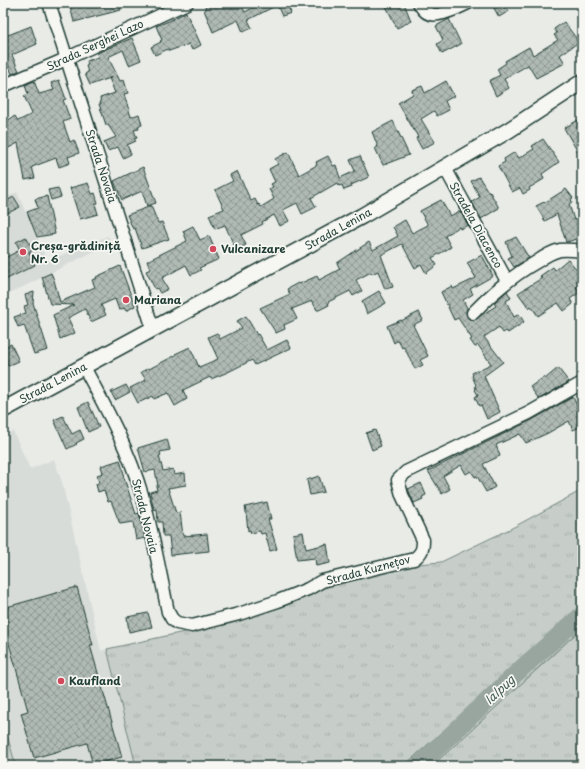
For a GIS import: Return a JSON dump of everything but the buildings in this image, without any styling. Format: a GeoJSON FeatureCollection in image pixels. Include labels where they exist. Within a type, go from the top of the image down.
{"type":"FeatureCollection","features":[{"type":"Feature","properties":{"kind":"main road","name":"Strada Lenina"},"geometry":{"type":"LineString","coordinates":[[3,410],[362,216],[509,130],[582,82]]}},
{"type":"Feature","properties":{"kind":"street","name":"Strada Novaia"},"geometry":{"type":"LineString","coordinates":[[49,3],[153,329]]}},
{"type":"Feature","properties":{"kind":"street","name":"Strada Serghei Lazo"},"geometry":{"type":"LineString","coordinates":[[3,86],[187,3]]}},
{"type":"Feature","properties":{"kind":"street"},"geometry":{"type":"LineString","coordinates":[[419,3],[424,11],[436,15],[468,3]]}},
{"type":"Feature","properties":{"kind":"street","name":"Stradela Diacenco"},"geometry":{"type":"LineString","coordinates":[[445,168],[506,281]]}},
{"type":"Feature","properties":{"kind":"street","name":"Stradela Diacenco"},"geometry":{"type":"LineString","coordinates":[[473,313],[492,293],[522,270],[554,252],[562,250],[582,251]]}},
{"type":"Feature","properties":{"kind":"street","name":"Strada Novaia"},"geometry":{"type":"LineString","coordinates":[[84,367],[118,432],[130,461],[142,495],[168,612],[177,624]]}},
{"type":"Feature","properties":{"kind":"street","name":"Strada Kuznețov"},"geometry":{"type":"LineString","coordinates":[[177,624],[192,626],[239,614],[278,601],[322,582],[414,558],[421,554],[423,540],[402,495],[398,480],[400,476],[529,413],[582,382]]}},
{"type":"Feature","properties":{"kind":"shaded area","name":"Creșa-grădiniță Nr. 6"},"geometry":{"type":"Polygon","coordinates":[[[17,192],[47,261],[108,236],[111,243],[3,297],[3,199],[17,192]]]}},
{"type":"Feature","properties":{"kind":"shaded area"},"geometry":{"type":"Polygon","coordinates":[[[13,431],[30,469],[54,459],[62,482],[101,651],[107,649],[136,762],[124,766],[16,766],[3,721],[3,436],[13,431]]]}},
{"type":"Feature","properties":{"kind":"green space"},"geometry":{"type":"Polygon","coordinates":[[[582,490],[582,606],[404,766],[124,766],[135,762],[107,649],[234,621],[279,608],[331,585],[418,564],[441,562],[512,528],[582,490]]]}},
{"type":"Feature","properties":{"kind":"green space"},"geometry":{"type":"Polygon","coordinates":[[[582,606],[582,628],[451,749],[432,766],[404,766],[582,606]]]}},
{"type":"Feature","properties":{"kind":"green space"},"geometry":{"type":"Polygon","coordinates":[[[582,628],[582,766],[432,766],[582,628]]]}},
{"type":"Feature","properties":{"kind":"green space"},"geometry":{"type":"Polygon","coordinates":[[[3,721],[16,766],[3,766],[3,721]]]}},
{"type":"Feature","properties":{"kind":"waterway","name":"Ialpug"},"geometry":{"type":"LineString","coordinates":[[418,766],[523,667],[582,615]]}},
{"type":"Feature","properties":{"kind":"place","name":"Vulcanizare"},"geometry":{"type":"Point","coordinates":[213,249]}},
{"type":"Feature","properties":{"kind":"place","name":"Creșa-grădiniță Nr. 6"},"geometry":{"type":"Point","coordinates":[23,252]}},
{"type":"Feature","properties":{"kind":"place","name":"Mariana"},"geometry":{"type":"Point","coordinates":[126,300]}},
{"type":"Feature","properties":{"kind":"place","name":"Kaufland"},"geometry":{"type":"Point","coordinates":[61,681]}}]}
